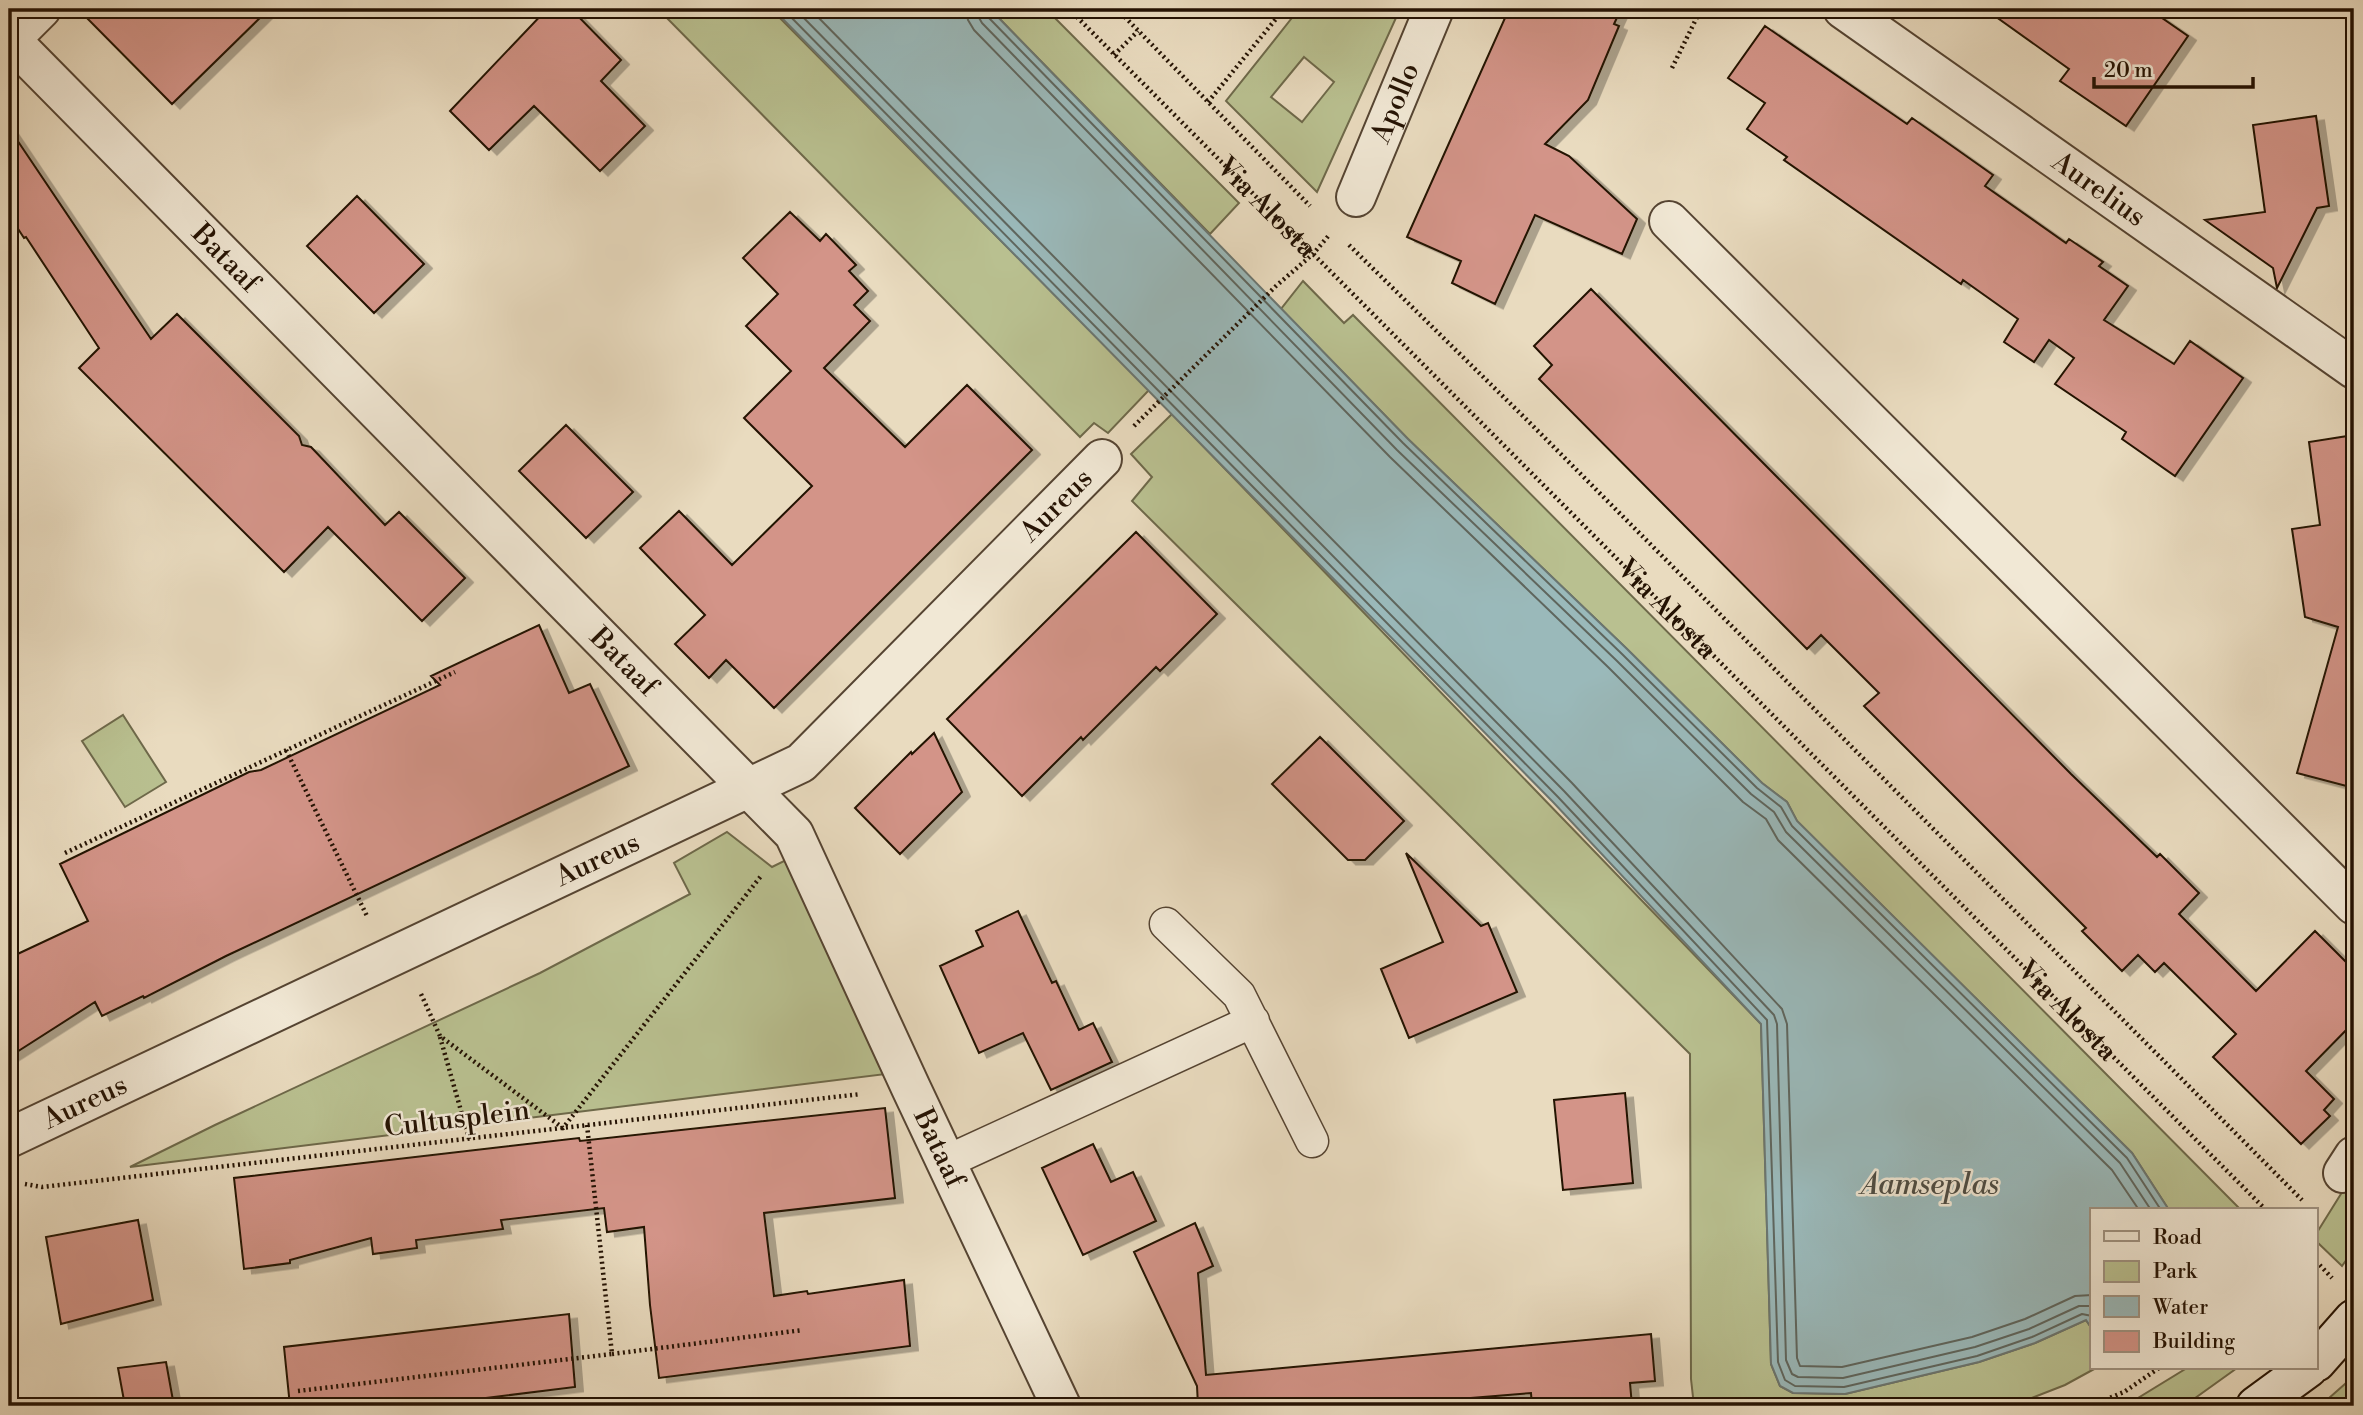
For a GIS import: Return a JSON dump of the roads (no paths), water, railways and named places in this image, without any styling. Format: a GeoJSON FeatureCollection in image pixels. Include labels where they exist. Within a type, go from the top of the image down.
{"type":"FeatureCollection","features":[{"type":"Feature","properties":{"kind":"street"},"geometry":{"type":"LineString","coordinates":[[10,40],[41,9]]}},
{"type":"Feature","properties":{"kind":"street","name":"Apollo"},"geometry":{"type":"LineString","coordinates":[[1356,197],[1434,9]]}},
{"type":"Feature","properties":{"kind":"street","name":"Aurelius"},"geometry":{"type":"LineString","coordinates":[[1843,9],[2354,369]]}},
{"type":"Feature","properties":{"kind":"street","name":"Bataaf"},"geometry":{"type":"LineString","coordinates":[[10,40],[794,834],[1061,1406]]}},
{"type":"Feature","properties":{"kind":"street"},"geometry":{"type":"LineString","coordinates":[[1669,221],[2354,905]]}},
{"type":"Feature","properties":{"kind":"street","name":"Aureus"},"geometry":{"type":"LineString","coordinates":[[9,1138],[801,763],[1102,459]]}},
{"type":"Feature","properties":{"kind":"street"},"geometry":{"type":"LineString","coordinates":[[2318,1360],[2354,1319]]}},
{"type":"Feature","properties":{"kind":"street"},"geometry":{"type":"LineString","coordinates":[[2256,1406],[2305,1370]]}},
{"type":"Feature","properties":{"kind":"lane"},"geometry":{"type":"LineString","coordinates":[[1166,924],[1239,995],[1312,1141]]}},
{"type":"Feature","properties":{"kind":"lane"},"geometry":{"type":"LineString","coordinates":[[946,1162],[1253,1021]]}},
{"type":"Feature","properties":{"kind":"water","name":"Aamseplas"},"geometry":{"type":"Polygon","coordinates":[[[773,9],[990,9],[1408,439],[1762,783],[1787,802],[1797,821],[2132,1153],[2168,1208],[2090,1208],[2090,1326],[2086,1320],[2035,1343],[1979,1362],[1845,1394],[1793,1393],[1780,1386],[1771,1364],[1761,1024],[1553,802],[773,9]]]}}]}
